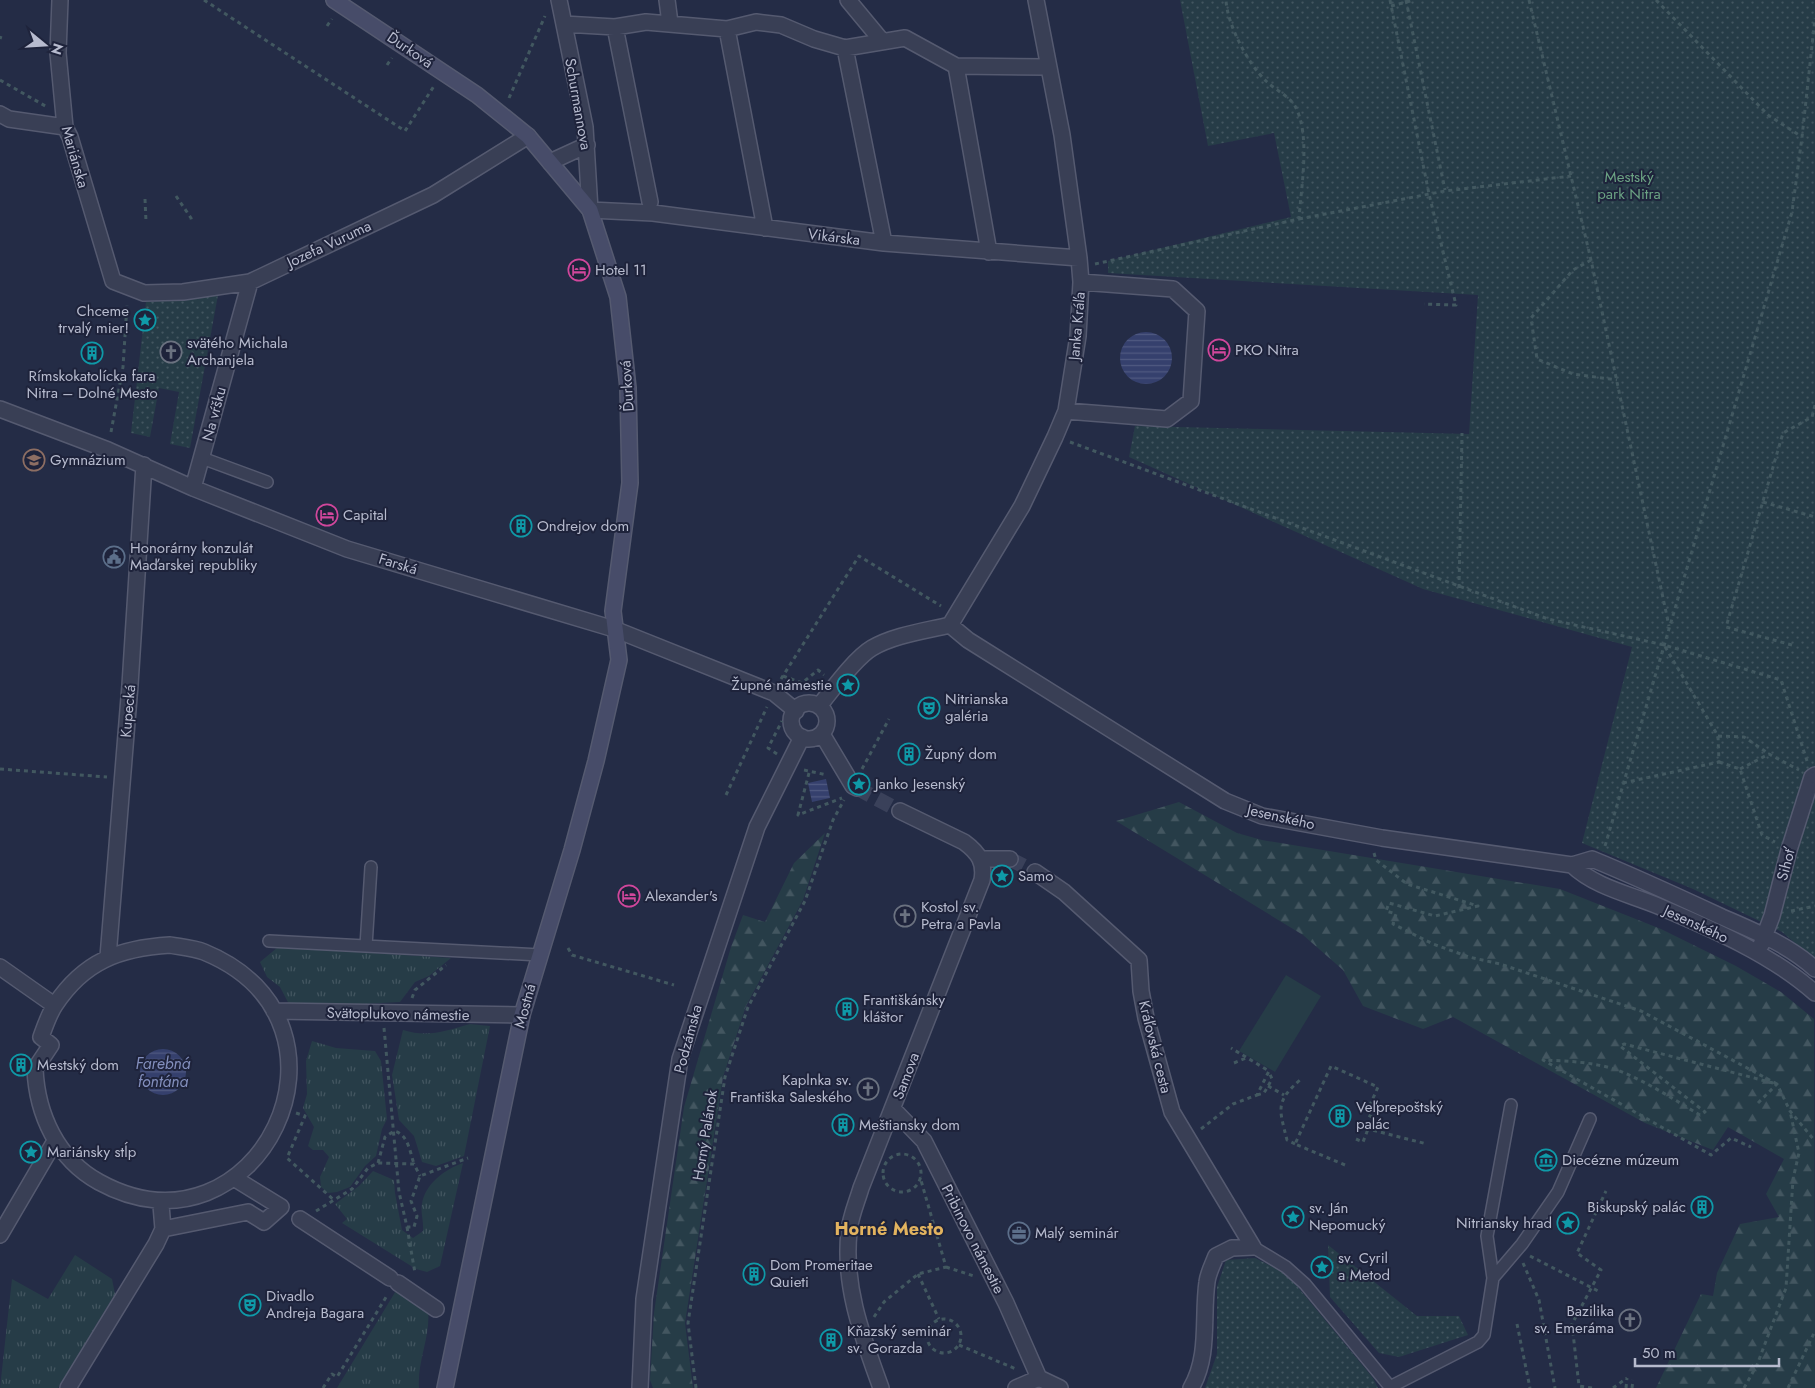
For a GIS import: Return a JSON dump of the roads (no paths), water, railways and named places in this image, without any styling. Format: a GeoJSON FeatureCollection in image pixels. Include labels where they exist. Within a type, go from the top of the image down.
{"type":"FeatureCollection","features":[{"type":"Feature","properties":{"kind":"street","name":"Mariánska"},"geometry":{"type":"LineString","coordinates":[[60,0],[58,53],[64,127],[70,137],[114,281]]}},
{"type":"Feature","properties":{"kind":"street","name":"Ďurková"},"geometry":{"type":"LineString","coordinates":[[334,0],[477,95],[528,136],[590,210],[618,297],[628,388],[630,483],[613,610],[614,629]]}},
{"type":"Feature","properties":{"kind":"street","name":"Schurmannova"},"geometry":{"type":"LineString","coordinates":[[559,0],[587,145],[590,210]]}},
{"type":"Feature","properties":{"kind":"street"},"geometry":{"type":"LineString","coordinates":[[667,0],[670,23]]}},
{"type":"Feature","properties":{"kind":"street"},"geometry":{"type":"LineString","coordinates":[[848,0],[882,41]]}},
{"type":"Feature","properties":{"kind":"street","name":"Janka Kráľa"},"geometry":{"type":"LineString","coordinates":[[950,624],[1022,506],[1055,437],[1066,412],[1078,336],[1081,282],[1079,258],[1062,135],[1036,0]]}},
{"type":"Feature","properties":{"kind":"street"},"geometry":{"type":"LineString","coordinates":[[564,24],[615,27],[646,22],[727,29],[756,22],[772,24],[845,48],[905,38],[956,66],[1048,67]]}},
{"type":"Feature","properties":{"kind":"street"},"geometry":{"type":"LineString","coordinates":[[615,27],[650,202]]}},
{"type":"Feature","properties":{"kind":"street"},"geometry":{"type":"LineString","coordinates":[[727,29],[765,228]]}},
{"type":"Feature","properties":{"kind":"street"},"geometry":{"type":"LineString","coordinates":[[845,48],[884,244]]}},
{"type":"Feature","properties":{"kind":"street"},"geometry":{"type":"LineString","coordinates":[[956,66],[989,252]]}},
{"type":"Feature","properties":{"kind":"street"},"geometry":{"type":"LineString","coordinates":[[0,114],[9,119],[64,127]]}},
{"type":"Feature","properties":{"kind":"street","name":"Jozefa Vuruma"},"geometry":{"type":"LineString","coordinates":[[114,281],[144,293],[183,292],[250,282],[433,195],[528,136]]}},
{"type":"Feature","properties":{"kind":"street"},"geometry":{"type":"LineString","coordinates":[[550,162],[587,145]]}},
{"type":"Feature","properties":{"kind":"street","name":"Vikárska"},"geometry":{"type":"LineString","coordinates":[[590,210],[653,213],[884,244],[1079,258]]}},
{"type":"Feature","properties":{"kind":"street","name":"Na vŕšku"},"geometry":{"type":"LineString","coordinates":[[193,488],[250,282]]}},
{"type":"Feature","properties":{"kind":"street"},"geometry":{"type":"LineString","coordinates":[[1066,412],[1167,420],[1191,401],[1197,311],[1173,289],[1081,282]]}},
{"type":"Feature","properties":{"kind":"street","name":"Farská"},"geometry":{"type":"LineString","coordinates":[[0,409],[144,465],[193,488],[347,549],[614,629],[774,693],[796,711]]}},
{"type":"Feature","properties":{"kind":"street","name":"Kupecká"},"geometry":{"type":"LineString","coordinates":[[108,957],[144,465]]}},
{"type":"Feature","properties":{"kind":"street"},"geometry":{"type":"LineString","coordinates":[[820,705],[835,685],[871,648],[907,635],[950,624]]}},
{"type":"Feature","properties":{"kind":"street","name":"Jesenského"},"geometry":{"type":"LineString","coordinates":[[950,624],[968,640],[1225,802],[1262,816],[1382,838],[1572,866],[1592,859],[1766,938],[1803,958],[1815,969]]}},
{"type":"Feature","properties":{"kind":"street","name":"Mostná"},"geometry":{"type":"LineString","coordinates":[[446,1388],[522,1015],[572,850],[596,761],[619,660],[614,629]]}},
{"type":"Feature","properties":{"kind":"street"},"geometry":{"type":"LineString","coordinates":[[809,702],[820,705],[826,714],[826,723],[822,734],[811,739],[802,737],[791,726],[791,717],[809,702]]}},
{"type":"Feature","properties":{"kind":"street"},"geometry":{"type":"LineString","coordinates":[[822,734],[853,786],[857,788]]}},
{"type":"Feature","properties":{"kind":"street","name":"Podzámska"},"geometry":{"type":"LineString","coordinates":[[640,1388],[644,1300],[680,1059],[757,827],[802,737]]}},
{"type":"Feature","properties":{"kind":"street","name":"Sihoť"},"geometry":{"type":"LineString","coordinates":[[1757,953],[1766,938],[1789,850],[1813,776]]}},
{"type":"Feature","properties":{"kind":"street"},"geometry":{"type":"LineString","coordinates":[[900,811],[964,842],[974,849],[981,859],[1010,858]]}},
{"type":"Feature","properties":{"kind":"street","name":"Samova"},"geometry":{"type":"LineString","coordinates":[[881,1388],[862,1336],[850,1288],[849,1231],[861,1188],[982,880],[984,870],[981,859]]}},
{"type":"Feature","properties":{"kind":"street","name":"Jesenského"},"geometry":{"type":"LineString","coordinates":[[1572,866],[1585,877],[1658,906],[1757,953],[1815,993]]}},
{"type":"Feature","properties":{"kind":"street","name":"Kráľovská cesta"},"geometry":{"type":"LineString","coordinates":[[1036,872],[1064,892],[1139,960],[1141,991],[1146,1018],[1172,1112],[1187,1140],[1253,1247]]}},
{"type":"Feature","properties":{"kind":"street"},"geometry":{"type":"LineString","coordinates":[[170,945],[202,951],[231,965],[256,985],[274,1011],[286,1040],[290,1071],[286,1102],[275,1132],[262,1151],[234,1178],[211,1190],[187,1197],[162,1200],[136,1197],[112,1190],[90,1178],[71,1161],[55,1141],[40,1109],[35,1069],[51,1045],[41,1036],[54,1005],[78,977],[108,957],[138,947],[170,945]]}},
{"type":"Feature","properties":{"kind":"street"},"geometry":{"type":"LineString","coordinates":[[0,967],[54,1005]]}},
{"type":"Feature","properties":{"kind":"street","name":"Svätoplukovo námestie"},"geometry":{"type":"LineString","coordinates":[[274,1011],[522,1015]]}},
{"type":"Feature","properties":{"kind":"street","name":"Pribinovo námestie"},"geometry":{"type":"LineString","coordinates":[[893,1109],[924,1141],[1006,1303],[1039,1378]]}},
{"type":"Feature","properties":{"kind":"street"},"geometry":{"type":"LineString","coordinates":[[0,1235],[55,1141]]}},
{"type":"Feature","properties":{"kind":"street"},"geometry":{"type":"LineString","coordinates":[[162,1229],[248,1212],[264,1222],[281,1207],[234,1178]]}},
{"type":"Feature","properties":{"kind":"street"},"geometry":{"type":"LineString","coordinates":[[68,1388],[156,1244],[162,1229],[161,1205]]}},
{"type":"Feature","properties":{"kind":"street"},"geometry":{"type":"LineString","coordinates":[[300,1219],[436,1309]]}},
{"type":"Feature","properties":{"kind":"street"},"geometry":{"type":"LineString","coordinates":[[1191,1388],[1196,1379],[1204,1348],[1207,1280],[1216,1256],[1232,1248],[1253,1247]]}},
{"type":"Feature","properties":{"kind":"street"},"geometry":{"type":"LineString","coordinates":[[1016,1388],[1039,1378],[1060,1388]]}},
{"type":"Feature","properties":{"kind":"lane"},"geometry":{"type":"LineString","coordinates":[[202,458],[267,482]]}},
{"type":"Feature","properties":{"kind":"lane"},"geometry":{"type":"LineString","coordinates":[[366,946],[371,867]]}},
{"type":"Feature","properties":{"kind":"lane"},"geometry":{"type":"LineString","coordinates":[[269,941],[540,955]]}},
{"type":"Feature","properties":{"kind":"lane"},"geometry":{"type":"LineString","coordinates":[[1253,1247],[1286,1266],[1306,1284],[1390,1388],[1478,1342],[1484,1335],[1494,1278],[1487,1236],[1511,1105]]}},
{"type":"Feature","properties":{"kind":"lane"},"geometry":{"type":"LineString","coordinates":[[1494,1278],[1558,1192],[1590,1118]]}},
{"type":"Feature","properties":{"kind":"water"},"geometry":{"type":"Polygon","coordinates":[[[1141,332],[1151,332],[1160,336],[1168,344],[1172,358],[1168,372],[1160,380],[1151,384],[1141,384],[1132,380],[1124,372],[1120,363],[1120,353],[1124,344],[1132,336],[1141,332]]]}},
{"type":"Feature","properties":{"kind":"water"},"geometry":{"type":"Polygon","coordinates":[[[826,779],[830,798],[812,802],[808,783],[826,779]]]}},
{"type":"Feature","properties":{"kind":"water","name":"Farebná fontána"},"geometry":{"type":"Polygon","coordinates":[[[158,1049],[168,1049],[182,1059],[186,1072],[182,1085],[176,1091],[168,1095],[158,1095],[144,1085],[140,1077],[140,1067],[150,1053],[158,1049]]]}},
{"type":"Feature","properties":{"kind":"tunnel"},"geometry":{"type":"LineString","coordinates":[[857,788],[900,811]]}},
{"type":"Feature","properties":{"kind":"tunnel"},"geometry":{"type":"LineString","coordinates":[[1010,859],[1035,872]]}},
{"type":"Feature","properties":{"kind":"place","name":"Hotel 11"},"geometry":{"type":"Point","coordinates":[579,270]}},
{"type":"Feature","properties":{"kind":"place","name":"Chceme trvalý mier!"},"geometry":{"type":"Point","coordinates":[145,320]}},
{"type":"Feature","properties":{"kind":"place","name":"PKO Nitra"},"geometry":{"type":"Point","coordinates":[1219,350]}},
{"type":"Feature","properties":{"kind":"place","name":"svätého Michala Archanjela"},"geometry":{"type":"Point","coordinates":[171,352]}},
{"type":"Feature","properties":{"kind":"place","name":"Rímskokatolícka fara Nitra – Dolné Mesto"},"geometry":{"type":"Point","coordinates":[92,353]}},
{"type":"Feature","properties":{"kind":"place","name":"Gymnázium"},"geometry":{"type":"Point","coordinates":[34,460]}},
{"type":"Feature","properties":{"kind":"place","name":"Capital"},"geometry":{"type":"Point","coordinates":[327,515]}},
{"type":"Feature","properties":{"kind":"place","name":"Ondrejov dom"},"geometry":{"type":"Point","coordinates":[521,526]}},
{"type":"Feature","properties":{"kind":"place","name":"Honorárny konzulát Maďarskej republiky"},"geometry":{"type":"Point","coordinates":[114,557]}},
{"type":"Feature","properties":{"kind":"place","name":"Župné námestie"},"geometry":{"type":"Point","coordinates":[848,685]}},
{"type":"Feature","properties":{"kind":"place","name":"Nitrianska galéria"},"geometry":{"type":"Point","coordinates":[929,708]}},
{"type":"Feature","properties":{"kind":"place","name":"Župný dom"},"geometry":{"type":"Point","coordinates":[909,754]}},
{"type":"Feature","properties":{"kind":"place","name":"Janko Jesenský"},"geometry":{"type":"Point","coordinates":[859,784]}},
{"type":"Feature","properties":{"kind":"place","name":"Samo"},"geometry":{"type":"Point","coordinates":[1002,876]}},
{"type":"Feature","properties":{"kind":"place","name":"Alexander's"},"geometry":{"type":"Point","coordinates":[629,896]}},
{"type":"Feature","properties":{"kind":"place","name":"Kostol sv. Petra a Pavla"},"geometry":{"type":"Point","coordinates":[905,916]}},
{"type":"Feature","properties":{"kind":"place","name":"Františkánsky kláštor"},"geometry":{"type":"Point","coordinates":[847,1009]}},
{"type":"Feature","properties":{"kind":"place","name":"Mestský dom"},"geometry":{"type":"Point","coordinates":[21,1065]}},
{"type":"Feature","properties":{"kind":"place","name":"Kaplnka sv. Františka Saleského"},"geometry":{"type":"Point","coordinates":[868,1089]}},
{"type":"Feature","properties":{"kind":"place","name":"Veľprepoštský palác"},"geometry":{"type":"Point","coordinates":[1340,1116]}},
{"type":"Feature","properties":{"kind":"place","name":"Meštiansky dom"},"geometry":{"type":"Point","coordinates":[843,1125]}},
{"type":"Feature","properties":{"kind":"place","name":"Mariánsky stĺp"},"geometry":{"type":"Point","coordinates":[31,1152]}},
{"type":"Feature","properties":{"kind":"place","name":"Diecézne múzeum"},"geometry":{"type":"Point","coordinates":[1546,1160]}},
{"type":"Feature","properties":{"kind":"place","name":"Biskupský palác"},"geometry":{"type":"Point","coordinates":[1702,1207]}},
{"type":"Feature","properties":{"kind":"place","name":"sv. Ján Nepomucký"},"geometry":{"type":"Point","coordinates":[1293,1217]}},
{"type":"Feature","properties":{"kind":"place","name":"Nitriansky hrad"},"geometry":{"type":"Point","coordinates":[1568,1223]}},
{"type":"Feature","properties":{"kind":"place","name":"Malý seminár"},"geometry":{"type":"Point","coordinates":[1019,1233]}},
{"type":"Feature","properties":{"kind":"place","name":"sv. Cyril a Metod"},"geometry":{"type":"Point","coordinates":[1322,1267]}},
{"type":"Feature","properties":{"kind":"place","name":"Dom Promeritae Quieti"},"geometry":{"type":"Point","coordinates":[754,1274]}},
{"type":"Feature","properties":{"kind":"place","name":"Divadlo Andreja Bagara"},"geometry":{"type":"Point","coordinates":[250,1305]}},
{"type":"Feature","properties":{"kind":"place","name":"Bazilika sv. Emeráma"},"geometry":{"type":"Point","coordinates":[1630,1320]}},
{"type":"Feature","properties":{"kind":"place","name":"Kňazský seminár sv. Gorazda"},"geometry":{"type":"Point","coordinates":[831,1340]}},
{"type":"Feature","properties":{"kind":"district","name":"Horné Mesto"},"geometry":{"type":"Point","coordinates":[889,1229]}},
{"type":"Feature","properties":{"kind":"park label","name":"Mestský park Nitra"},"geometry":{"type":"Point","coordinates":[1629,186]}}]}
